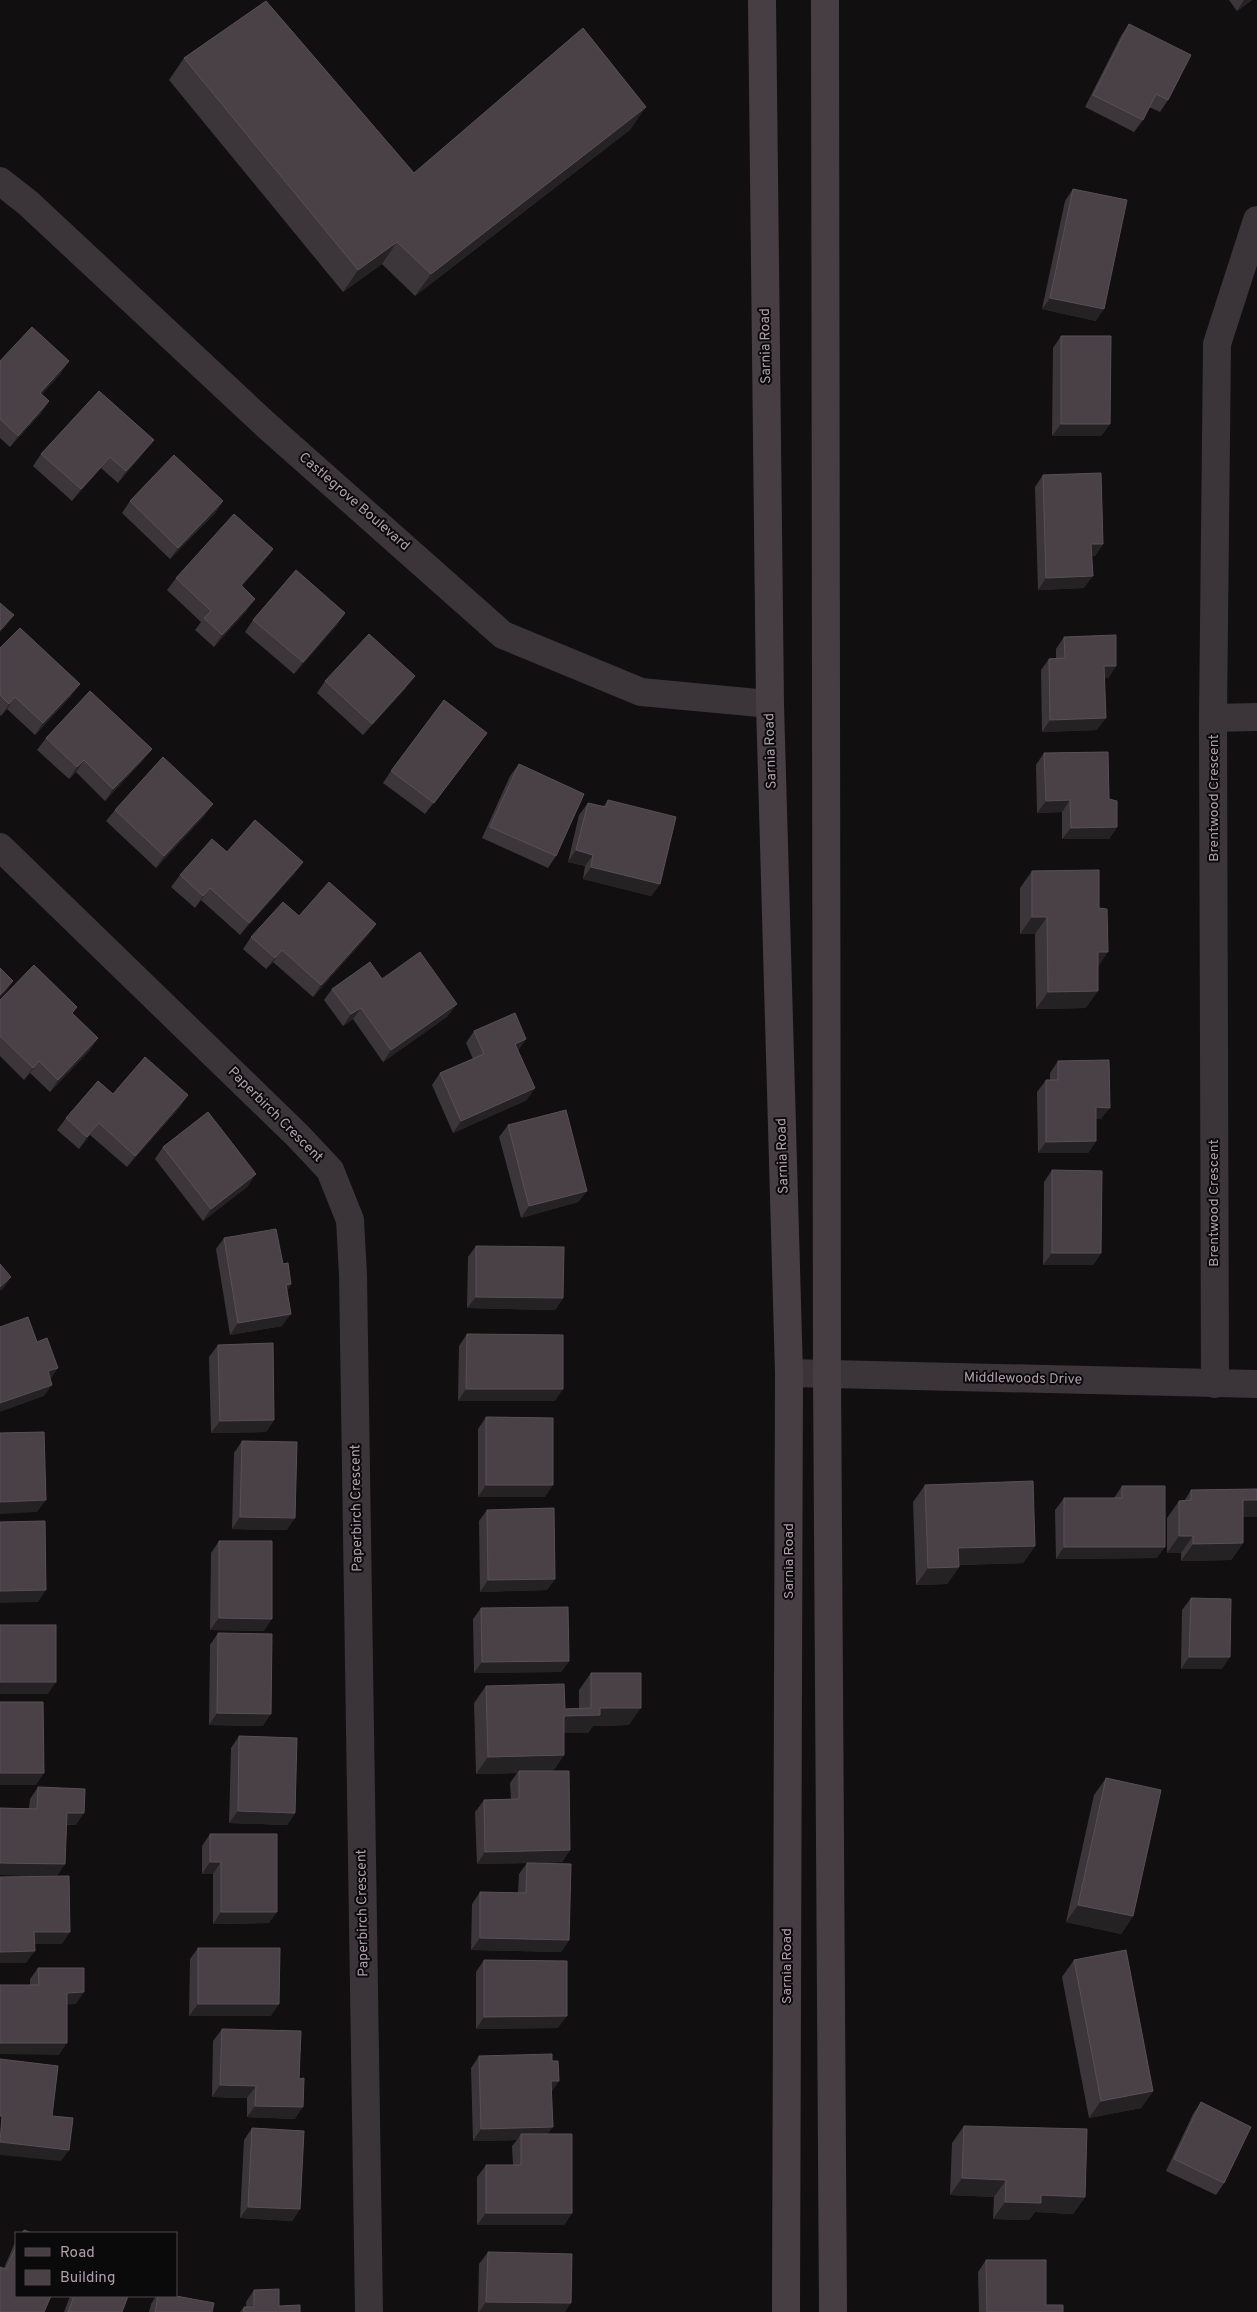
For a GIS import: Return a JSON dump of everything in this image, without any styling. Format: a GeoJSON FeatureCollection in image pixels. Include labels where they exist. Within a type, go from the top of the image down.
{"type":"FeatureCollection","features":[{"type":"Feature","properties":{"kind":"main road","name":"Sarnia Road"},"geometry":{"type":"LineString","coordinates":[[762,0],[770,704],[789,1373],[786,2312]]}},
{"type":"Feature","properties":{"kind":"main road"},"geometry":{"type":"LineString","coordinates":[[826,0],[826,1374],[833,2312]]}},
{"type":"Feature","properties":{"kind":"street","name":"Castlegrove Boulevard"},"geometry":{"type":"LineString","coordinates":[[0,181],[28,203],[266,425],[503,635],[641,692],[770,704]]}},
{"type":"Feature","properties":{"kind":"street","name":"Brentwood Crescent"},"geometry":{"type":"LineString","coordinates":[[1215,1384],[1214,718],[1216,344],[1257,220]]}},
{"type":"Feature","properties":{"kind":"street"},"geometry":{"type":"LineString","coordinates":[[1214,718],[1257,717]]}},
{"type":"Feature","properties":{"kind":"street","name":"Paperbirch Crescent"},"geometry":{"type":"LineString","coordinates":[[0,847],[298,1136],[330,1170],[350,1220],[353,1285],[369,2312]]}},
{"type":"Feature","properties":{"kind":"street","name":"Middlewoods Drive"},"geometry":{"type":"LineString","coordinates":[[789,1373],[1257,1384]]}},
{"type":"Feature","properties":{"kind":"building"},"geometry":{"type":"Polygon","coordinates":[[[266,1],[414,173],[583,28],[646,107],[431,274],[397,242],[358,270],[184,58],[266,1]]]}},
{"type":"Feature","properties":{"kind":"building"},"geometry":{"type":"Polygon","coordinates":[[[1129,24],[1191,55],[1168,100],[1156,94],[1143,120],[1093,95],[1129,24]]]}},
{"type":"Feature","properties":{"kind":"building"},"geometry":{"type":"Polygon","coordinates":[[[1073,189],[1127,200],[1104,309],[1050,298],[1073,189]]]}},
{"type":"Feature","properties":{"kind":"building"},"geometry":{"type":"Polygon","coordinates":[[[32,327],[69,361],[40,393],[49,401],[18,436],[0,419],[0,361],[32,327]]]}},
{"type":"Feature","properties":{"kind":"building"},"geometry":{"type":"Polygon","coordinates":[[[1061,336],[1111,336],[1110,424],[1061,424],[1061,336]]]}},
{"type":"Feature","properties":{"kind":"building"},"geometry":{"type":"Polygon","coordinates":[[[99,391],[154,440],[126,471],[110,457],[81,489],[41,454],[99,391]]]}},
{"type":"Feature","properties":{"kind":"building"},"geometry":{"type":"Polygon","coordinates":[[[174,455],[223,501],[178,548],[130,501],[174,455]]]}},
{"type":"Feature","properties":{"kind":"building"},"geometry":{"type":"Polygon","coordinates":[[[1101,473],[1103,544],[1091,544],[1093,576],[1046,578],[1043,475],[1101,473]]]}},
{"type":"Feature","properties":{"kind":"building"},"geometry":{"type":"Polygon","coordinates":[[[234,514],[273,549],[241,585],[255,599],[222,635],[204,618],[211,611],[176,578],[234,514]]]}},
{"type":"Feature","properties":{"kind":"building"},"geometry":{"type":"Polygon","coordinates":[[[296,570],[345,613],[303,662],[253,620],[296,570]]]}},
{"type":"Feature","properties":{"kind":"building"},"geometry":{"type":"Polygon","coordinates":[[[0,603],[14,615],[0,630],[0,603]]]}},
{"type":"Feature","properties":{"kind":"building"},"geometry":{"type":"Polygon","coordinates":[[[20,628],[80,684],[43,723],[15,697],[9,704],[0,695],[0,648],[20,628]]]}},
{"type":"Feature","properties":{"kind":"building"},"geometry":{"type":"Polygon","coordinates":[[[369,634],[415,676],[372,724],[325,681],[369,634]]]}},
{"type":"Feature","properties":{"kind":"building"},"geometry":{"type":"Polygon","coordinates":[[[1116,635],[1116,666],[1104,666],[1106,718],[1050,720],[1049,659],[1065,658],[1064,637],[1116,635]]]}},
{"type":"Feature","properties":{"kind":"building"},"geometry":{"type":"Polygon","coordinates":[[[90,691],[152,749],[113,789],[84,760],[77,767],[46,738],[90,691]]]}},
{"type":"Feature","properties":{"kind":"building"},"geometry":{"type":"Polygon","coordinates":[[[444,700],[487,733],[434,803],[391,771],[444,700]]]}},
{"type":"Feature","properties":{"kind":"building"},"geometry":{"type":"Polygon","coordinates":[[[1108,752],[1109,799],[1117,801],[1117,827],[1071,828],[1070,800],[1046,801],[1044,753],[1108,752]]]}},
{"type":"Feature","properties":{"kind":"building"},"geometry":{"type":"Polygon","coordinates":[[[163,757],[213,804],[164,856],[115,810],[163,757]]]}},
{"type":"Feature","properties":{"kind":"building"},"geometry":{"type":"Polygon","coordinates":[[[519,764],[584,794],[556,856],[490,827],[519,764]]]}},
{"type":"Feature","properties":{"kind":"building"},"geometry":{"type":"Polygon","coordinates":[[[608,800],[676,817],[660,884],[591,867],[593,855],[576,850],[588,803],[606,807],[608,800]]]}},
{"type":"Feature","properties":{"kind":"building"},"geometry":{"type":"Polygon","coordinates":[[[255,820],[303,862],[249,923],[210,888],[203,896],[180,875],[212,839],[227,852],[255,820]]]}},
{"type":"Feature","properties":{"kind":"building"},"geometry":{"type":"Polygon","coordinates":[[[1099,870],[1099,908],[1107,909],[1108,952],[1098,952],[1098,991],[1048,992],[1047,917],[1032,917],[1032,871],[1099,870]]]}},
{"type":"Feature","properties":{"kind":"building"},"geometry":{"type":"Polygon","coordinates":[[[329,882],[376,924],[321,985],[282,950],[275,958],[251,937],[283,902],[299,916],[329,882]]]}},
{"type":"Feature","properties":{"kind":"building"},"geometry":{"type":"Polygon","coordinates":[[[420,952],[457,1004],[391,1050],[361,1008],[351,1014],[332,989],[370,962],[382,979],[420,952]]]}},
{"type":"Feature","properties":{"kind":"building"},"geometry":{"type":"Polygon","coordinates":[[[34,965],[77,1007],[72,1013],[98,1038],[58,1080],[39,1061],[33,1068],[0,1036],[0,1000],[34,965]]]}},
{"type":"Feature","properties":{"kind":"building"},"geometry":{"type":"Polygon","coordinates":[[[0,968],[13,981],[0,995],[0,968]]]}},
{"type":"Feature","properties":{"kind":"building"},"geometry":{"type":"Polygon","coordinates":[[[515,1013],[526,1039],[515,1044],[535,1088],[461,1121],[440,1073],[484,1054],[474,1031],[515,1013]]]}},
{"type":"Feature","properties":{"kind":"building"},"geometry":{"type":"Polygon","coordinates":[[[145,1057],[188,1095],[135,1156],[99,1123],[87,1137],[66,1118],[98,1081],[113,1094],[145,1057]]]}},
{"type":"Feature","properties":{"kind":"building"},"geometry":{"type":"Polygon","coordinates":[[[1109,1060],[1110,1108],[1096,1107],[1096,1141],[1046,1142],[1046,1080],[1058,1080],[1058,1061],[1109,1060]]]}},
{"type":"Feature","properties":{"kind":"building"},"geometry":{"type":"Polygon","coordinates":[[[566,1110],[587,1191],[529,1206],[508,1125],[566,1110]]]}},
{"type":"Feature","properties":{"kind":"building"},"geometry":{"type":"Polygon","coordinates":[[[208,1112],[256,1174],[211,1209],[163,1147],[208,1112]]]}},
{"type":"Feature","properties":{"kind":"building"},"geometry":{"type":"Polygon","coordinates":[[[1052,1170],[1102,1171],[1101,1253],[1052,1253],[1052,1170]]]}},
{"type":"Feature","properties":{"kind":"building"},"geometry":{"type":"Polygon","coordinates":[[[276,1229],[283,1264],[288,1263],[291,1284],[286,1285],[291,1314],[238,1323],[224,1238],[276,1229]]]}},
{"type":"Feature","properties":{"kind":"building"},"geometry":{"type":"Polygon","coordinates":[[[476,1246],[564,1247],[563,1298],[476,1297],[476,1246]]]}},
{"type":"Feature","properties":{"kind":"building"},"geometry":{"type":"Polygon","coordinates":[[[0,1264],[11,1277],[0,1287],[0,1264]]]}},
{"type":"Feature","properties":{"kind":"building"},"geometry":{"type":"Polygon","coordinates":[[[28,1317],[37,1342],[47,1338],[58,1368],[48,1371],[52,1385],[0,1403],[0,1327],[28,1317]]]}},
{"type":"Feature","properties":{"kind":"building"},"geometry":{"type":"Polygon","coordinates":[[[467,1334],[563,1335],[563,1389],[466,1389],[467,1334]]]}},
{"type":"Feature","properties":{"kind":"building"},"geometry":{"type":"Polygon","coordinates":[[[273,1343],[274,1420],[220,1421],[218,1345],[273,1343]]]}},
{"type":"Feature","properties":{"kind":"building"},"geometry":{"type":"Polygon","coordinates":[[[486,1417],[553,1418],[553,1485],[486,1485],[486,1417]]]}},
{"type":"Feature","properties":{"kind":"building"},"geometry":{"type":"Polygon","coordinates":[[[44,1432],[46,1500],[0,1502],[0,1433],[44,1432]]]}},
{"type":"Feature","properties":{"kind":"building"},"geometry":{"type":"Polygon","coordinates":[[[242,1441],[297,1442],[295,1518],[240,1517],[242,1441]]]}},
{"type":"Feature","properties":{"kind":"building"},"geometry":{"type":"Polygon","coordinates":[[[1033,1481],[1035,1546],[958,1548],[959,1567],[928,1568],[925,1485],[1033,1481]]]}},
{"type":"Feature","properties":{"kind":"building"},"geometry":{"type":"Polygon","coordinates":[[[1122,1486],[1165,1486],[1165,1547],[1064,1547],[1064,1498],[1122,1498],[1122,1486]]]}},
{"type":"Feature","properties":{"kind":"building"},"geometry":{"type":"Polygon","coordinates":[[[1257,1489],[1257,1500],[1243,1500],[1243,1543],[1193,1544],[1193,1536],[1179,1536],[1179,1501],[1191,1500],[1191,1490],[1257,1489]]]}},
{"type":"Feature","properties":{"kind":"building"},"geometry":{"type":"Polygon","coordinates":[[[554,1508],[555,1579],[488,1580],[487,1510],[554,1508]]]}},
{"type":"Feature","properties":{"kind":"building"},"geometry":{"type":"Polygon","coordinates":[[[45,1521],[46,1590],[0,1591],[0,1522],[45,1521]]]}},
{"type":"Feature","properties":{"kind":"building"},"geometry":{"type":"Polygon","coordinates":[[[219,1541],[272,1541],[272,1619],[219,1618],[219,1541]]]}},
{"type":"Feature","properties":{"kind":"building"},"geometry":{"type":"Polygon","coordinates":[[[1191,1598],[1231,1599],[1230,1657],[1189,1657],[1191,1598]]]}},
{"type":"Feature","properties":{"kind":"building"},"geometry":{"type":"Polygon","coordinates":[[[568,1607],[569,1661],[482,1662],[481,1608],[568,1607]]]}},
{"type":"Feature","properties":{"kind":"building"},"geometry":{"type":"Polygon","coordinates":[[[0,1625],[56,1625],[56,1682],[0,1682],[0,1625]]]}},
{"type":"Feature","properties":{"kind":"building"},"geometry":{"type":"Polygon","coordinates":[[[218,1633],[272,1634],[271,1714],[217,1713],[218,1633]]]}},
{"type":"Feature","properties":{"kind":"building"},"geometry":{"type":"Polygon","coordinates":[[[591,1673],[641,1673],[641,1708],[600,1708],[600,1715],[564,1716],[564,1755],[488,1757],[486,1686],[564,1684],[565,1709],[591,1708],[591,1673]]]}},
{"type":"Feature","properties":{"kind":"building"},"geometry":{"type":"Polygon","coordinates":[[[0,1702],[43,1702],[44,1773],[0,1773],[0,1702]]]}},
{"type":"Feature","properties":{"kind":"building"},"geometry":{"type":"Polygon","coordinates":[[[239,1736],[297,1738],[295,1813],[238,1811],[239,1736]]]}},
{"type":"Feature","properties":{"kind":"building"},"geometry":{"type":"Polygon","coordinates":[[[519,1771],[569,1771],[570,1850],[485,1852],[484,1800],[519,1799],[519,1771]]]}},
{"type":"Feature","properties":{"kind":"building"},"geometry":{"type":"Polygon","coordinates":[[[1106,1778],[1161,1790],[1133,1916],[1078,1905],[1106,1778]]]}},
{"type":"Feature","properties":{"kind":"building"},"geometry":{"type":"Polygon","coordinates":[[[38,1787],[85,1789],[84,1813],[67,1813],[65,1864],[0,1863],[0,1808],[37,1809],[38,1787]]]}},
{"type":"Feature","properties":{"kind":"building"},"geometry":{"type":"Polygon","coordinates":[[[210,1834],[277,1834],[277,1912],[221,1912],[221,1862],[210,1862],[210,1834]]]}},
{"type":"Feature","properties":{"kind":"building"},"geometry":{"type":"Polygon","coordinates":[[[527,1863],[571,1864],[569,1940],[480,1938],[480,1892],[526,1893],[527,1863]]]}},
{"type":"Feature","properties":{"kind":"building"},"geometry":{"type":"Polygon","coordinates":[[[69,1876],[70,1932],[34,1932],[35,1951],[0,1952],[0,1877],[69,1876]]]}},
{"type":"Feature","properties":{"kind":"building"},"geometry":{"type":"Polygon","coordinates":[[[198,1948],[280,1948],[279,2004],[198,2004],[198,1948]]]}},
{"type":"Feature","properties":{"kind":"building"},"geometry":{"type":"Polygon","coordinates":[[[1126,1950],[1153,2091],[1101,2101],[1074,1960],[1126,1950]]]}},
{"type":"Feature","properties":{"kind":"building"},"geometry":{"type":"Polygon","coordinates":[[[484,1960],[567,1961],[567,2016],[484,2017],[484,1960]]]}},
{"type":"Feature","properties":{"kind":"building"},"geometry":{"type":"Polygon","coordinates":[[[38,1968],[84,1968],[84,1992],[67,1993],[67,2043],[0,2043],[0,1985],[39,1985],[38,1968]]]}},
{"type":"Feature","properties":{"kind":"building"},"geometry":{"type":"Polygon","coordinates":[[[222,2029],[301,2031],[299,2079],[304,2078],[303,2107],[255,2106],[256,2086],[220,2085],[222,2029]]]}},
{"type":"Feature","properties":{"kind":"building"},"geometry":{"type":"Polygon","coordinates":[[[552,2054],[552,2061],[558,2061],[559,2081],[551,2081],[553,2127],[481,2129],[479,2056],[552,2054]]]}},
{"type":"Feature","properties":{"kind":"building"},"geometry":{"type":"Polygon","coordinates":[[[0,2059],[58,2066],[52,2116],[73,2118],[69,2150],[0,2142],[2,2116],[0,2116],[0,2059]]]}},
{"type":"Feature","properties":{"kind":"building"},"geometry":{"type":"Polygon","coordinates":[[[1201,2102],[1251,2127],[1224,2183],[1174,2159],[1201,2102]]]}},
{"type":"Feature","properties":{"kind":"building"},"geometry":{"type":"Polygon","coordinates":[[[964,2126],[1087,2129],[1085,2197],[1041,2195],[1041,2203],[1005,2202],[1006,2180],[962,2178],[964,2126]]]}},
{"type":"Feature","properties":{"kind":"building"},"geometry":{"type":"Polygon","coordinates":[[[252,2128],[304,2131],[300,2209],[248,2207],[252,2128]]]}},
{"type":"Feature","properties":{"kind":"building"},"geometry":{"type":"Polygon","coordinates":[[[521,2134],[572,2134],[572,2213],[486,2213],[486,2165],[521,2165],[521,2134]]]}},
{"type":"Feature","properties":{"kind":"building"},"geometry":{"type":"Polygon","coordinates":[[[15,2249],[15,2297],[51,2297],[44,2312],[0,2312],[0,2267],[6,2269],[15,2249]]]}},
{"type":"Feature","properties":{"kind":"building"},"geometry":{"type":"Polygon","coordinates":[[[488,2252],[572,2254],[571,2303],[486,2302],[488,2252]]]}},
{"type":"Feature","properties":{"kind":"building"},"geometry":{"type":"Polygon","coordinates":[[[986,2260],[1046,2260],[1046,2305],[1063,2305],[1063,2312],[987,2312],[986,2260]]]}},
{"type":"Feature","properties":{"kind":"building"},"geometry":{"type":"Polygon","coordinates":[[[279,2289],[279,2306],[300,2305],[300,2312],[244,2312],[244,2307],[254,2307],[254,2290],[279,2289]]]}},
{"type":"Feature","properties":{"kind":"building"},"geometry":{"type":"Polygon","coordinates":[[[178,2296],[214,2303],[212,2312],[155,2312],[158,2297],[178,2296]]]}},
{"type":"Feature","properties":{"kind":"building"},"geometry":{"type":"Polygon","coordinates":[[[74,2297],[128,2297],[122,2312],[68,2312],[74,2297]]]}}]}
